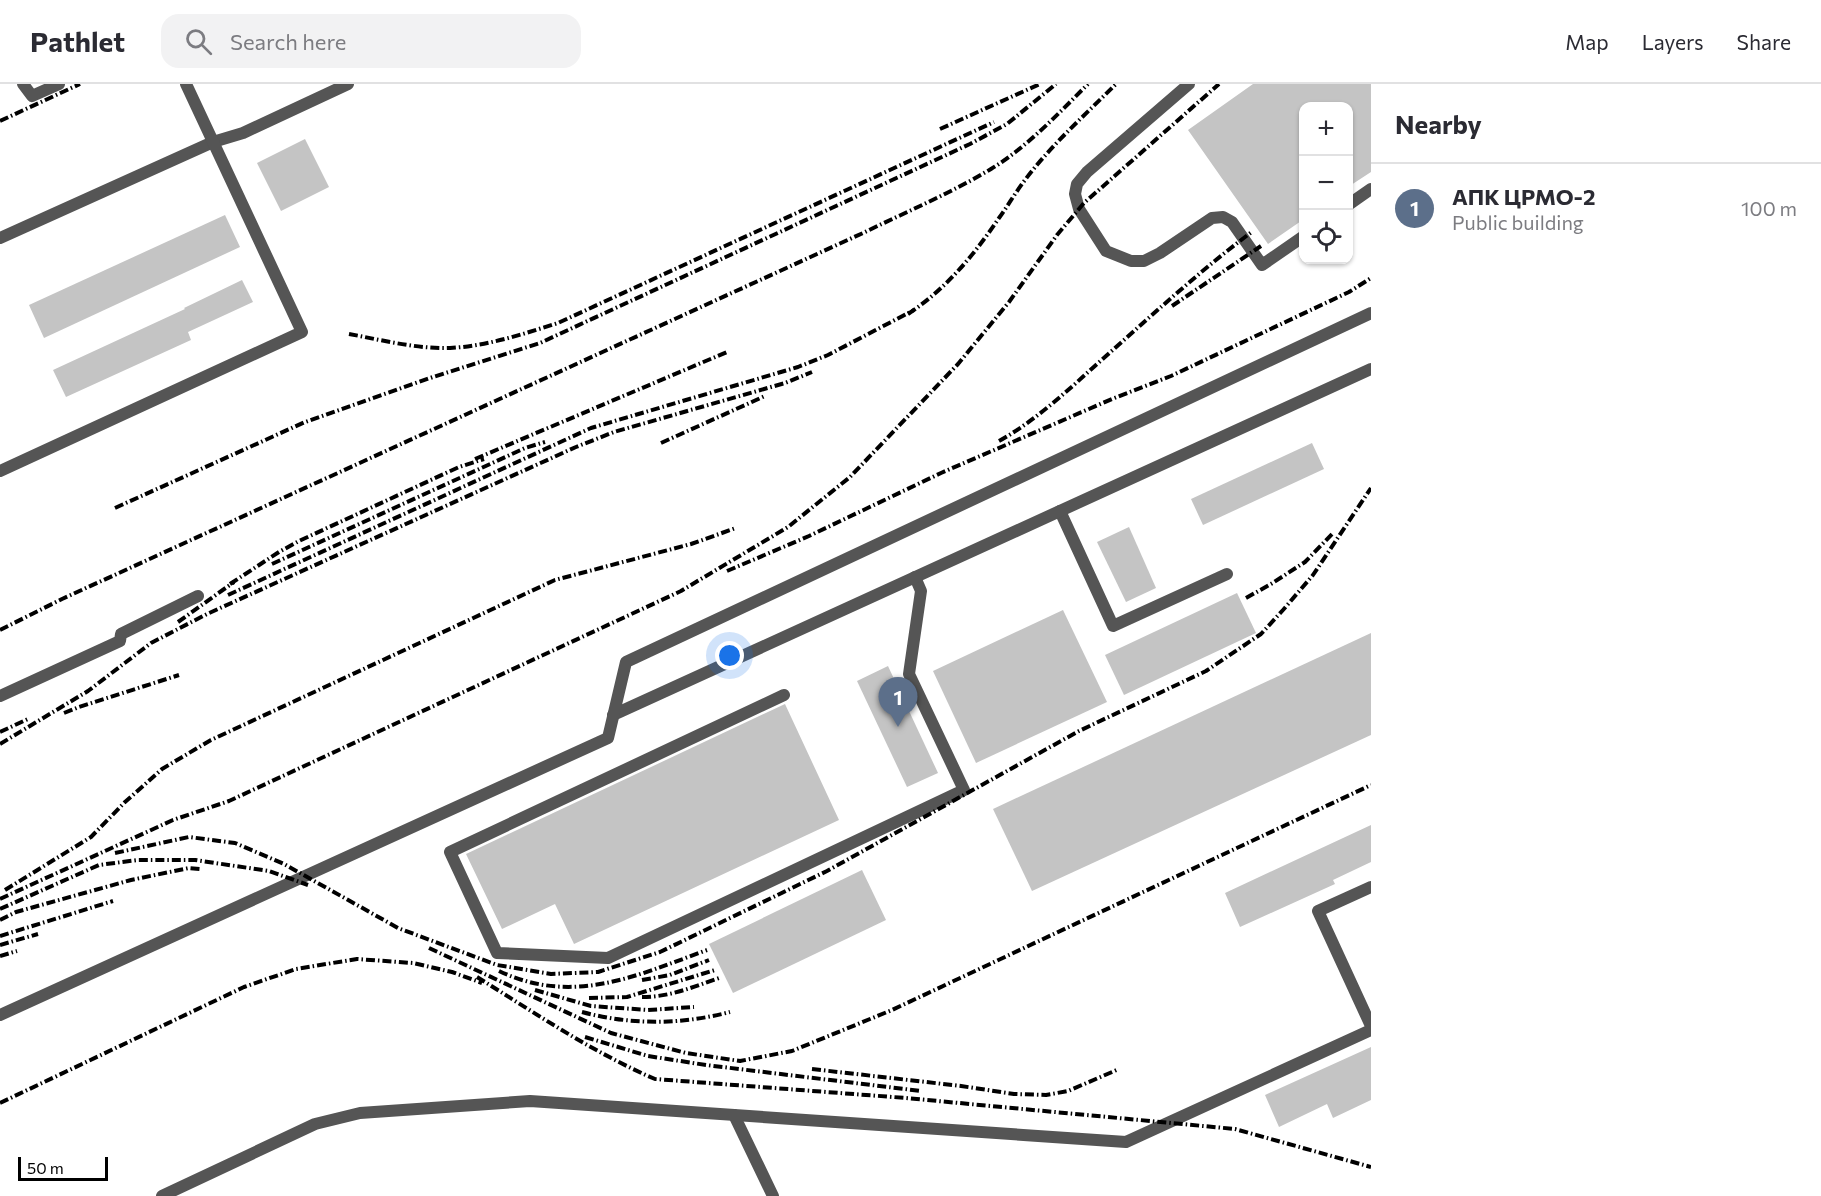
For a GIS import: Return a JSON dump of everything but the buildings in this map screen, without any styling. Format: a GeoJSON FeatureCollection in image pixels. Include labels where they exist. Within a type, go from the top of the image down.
{"type":"FeatureCollection","features":[{"type":"Feature","properties":{"kind":"lane"},"geometry":{"type":"LineString","coordinates":[[23,84],[32,96],[59,84]]}},
{"type":"Feature","properties":{"kind":"lane"},"geometry":{"type":"LineString","coordinates":[[0,471],[302,333],[186,84]]}},
{"type":"Feature","properties":{"kind":"lane"},"geometry":{"type":"LineString","coordinates":[[0,238],[213,142],[243,133],[348,84]]}},
{"type":"Feature","properties":{"kind":"lane"},"geometry":{"type":"LineString","coordinates":[[1189,84],[1087,172],[1077,184],[1074,194],[1079,209],[1106,251],[1131,261],[1144,261],[1212,218],[1223,217],[1232,222],[1262,265],[1299,239]]}},
{"type":"Feature","properties":{"kind":"lane"},"geometry":{"type":"LineString","coordinates":[[1353,202],[1371,189]]}},
{"type":"Feature","properties":{"kind":"lane"},"geometry":{"type":"LineString","coordinates":[[0,1015],[608,738],[626,662],[1371,314]]}},
{"type":"Feature","properties":{"kind":"lane"},"geometry":{"type":"LineString","coordinates":[[613,715],[1371,369]]}},
{"type":"Feature","properties":{"kind":"lane"},"geometry":{"type":"LineString","coordinates":[[1060,511],[1113,626],[1227,574]]}},
{"type":"Feature","properties":{"kind":"lane"},"geometry":{"type":"LineString","coordinates":[[784,695],[450,852],[497,953],[608,958],[964,790],[909,674],[921,591],[915,577]]}},
{"type":"Feature","properties":{"kind":"lane"},"geometry":{"type":"LineString","coordinates":[[0,696],[120,641],[121,634],[198,596]]}},
{"type":"Feature","properties":{"kind":"lane"},"geometry":{"type":"LineString","coordinates":[[162,1196],[315,1124],[360,1113],[530,1101],[1126,1142],[1371,1028],[1318,911],[1371,886]]}},
{"type":"Feature","properties":{"kind":"lane"},"geometry":{"type":"LineString","coordinates":[[734,1116],[773,1196]]}},
{"type":"Feature","properties":{"kind":"railway"},"geometry":{"type":"LineString","coordinates":[[0,121],[80,84]]}},
{"type":"Feature","properties":{"kind":"railway"},"geometry":{"type":"LineString","coordinates":[[940,129],[1040,84]]}},
{"type":"Feature","properties":{"kind":"railway"},"geometry":{"type":"LineString","coordinates":[[115,508],[305,422],[433,377],[540,343],[970,144],[1007,124],[1056,84]]}},
{"type":"Feature","properties":{"kind":"railway"},"geometry":{"type":"LineString","coordinates":[[0,630],[62,599],[863,233],[976,178],[1017,151],[1042,130],[1088,84]]}},
{"type":"Feature","properties":{"kind":"railway"},"geometry":{"type":"LineString","coordinates":[[908,314],[935,294],[958,270],[980,245],[1032,170],[1116,84]]}},
{"type":"Feature","properties":{"kind":"railway"},"geometry":{"type":"LineString","coordinates":[[0,899],[173,820],[229,801],[681,591],[788,527],[850,477],[958,364],[1009,302],[1057,235],[1084,203],[1219,84]]}},
{"type":"Feature","properties":{"kind":"railway"},"geometry":{"type":"LineString","coordinates":[[349,334],[412,346],[450,348],[492,342],[558,323],[994,122]]}},
{"type":"Feature","properties":{"kind":"railway"},"geometry":{"type":"LineString","coordinates":[[999,441],[1050,406],[1193,279],[1253,231]]}},
{"type":"Feature","properties":{"kind":"railway"},"geometry":{"type":"LineString","coordinates":[[1172,306],[1261,246]]}},
{"type":"Feature","properties":{"kind":"railway"},"geometry":{"type":"LineString","coordinates":[[727,571],[809,536],[941,473],[1171,376],[1349,292],[1371,278]]}},
{"type":"Feature","properties":{"kind":"railway"},"geometry":{"type":"LineString","coordinates":[[228,595],[591,428],[798,367],[828,355],[914,310]]}},
{"type":"Feature","properties":{"kind":"railway"},"geometry":{"type":"LineString","coordinates":[[475,459],[727,352]]}},
{"type":"Feature","properties":{"kind":"railway"},"geometry":{"type":"LineString","coordinates":[[0,744],[88,691],[151,643],[207,614],[576,447],[614,432],[785,383],[812,372]]}},
{"type":"Feature","properties":{"kind":"railway"},"geometry":{"type":"LineString","coordinates":[[661,443],[765,396]]}},
{"type":"Feature","properties":{"kind":"railway"},"geometry":{"type":"LineString","coordinates":[[272,564],[525,448],[545,442]]}},
{"type":"Feature","properties":{"kind":"railway"},"geometry":{"type":"LineString","coordinates":[[230,584],[299,541],[459,467],[484,459]]}},
{"type":"Feature","properties":{"kind":"railway"},"geometry":{"type":"LineString","coordinates":[[115,853],[189,837],[235,843],[284,864],[398,928],[497,965],[551,974],[598,972],[660,952],[827,871],[1079,731],[1206,671],[1261,634],[1283,610],[1313,575],[1371,488]]}},
{"type":"Feature","properties":{"kind":"railway"},"geometry":{"type":"LineString","coordinates":[[5,890],[91,837],[162,769],[211,740],[555,580],[691,544],[736,528]]}},
{"type":"Feature","properties":{"kind":"railway"},"geometry":{"type":"LineString","coordinates":[[1246,598],[1305,562],[1333,533]]}},
{"type":"Feature","properties":{"kind":"railway"},"geometry":{"type":"LineString","coordinates":[[178,622],[234,582]]}},
{"type":"Feature","properties":{"kind":"railway"},"geometry":{"type":"LineString","coordinates":[[64,713],[179,675]]}},
{"type":"Feature","properties":{"kind":"railway"},"geometry":{"type":"LineString","coordinates":[[0,732],[28,719]]}},
{"type":"Feature","properties":{"kind":"railway"},"geometry":{"type":"LineString","coordinates":[[429,948],[611,1033],[686,1053],[740,1061],[792,1051],[892,1010],[1371,785]]}},
{"type":"Feature","properties":{"kind":"railway"},"geometry":{"type":"LineString","coordinates":[[0,909],[99,865],[138,860],[195,860],[269,871],[308,885]]}},
{"type":"Feature","properties":{"kind":"railway"},"geometry":{"type":"LineString","coordinates":[[0,920],[16,912],[131,880],[189,868],[200,869]]}},
{"type":"Feature","properties":{"kind":"railway"},"geometry":{"type":"LineString","coordinates":[[0,936],[113,901]]}},
{"type":"Feature","properties":{"kind":"railway"},"geometry":{"type":"LineString","coordinates":[[0,945],[38,934]]}},
{"type":"Feature","properties":{"kind":"railway"},"geometry":{"type":"LineString","coordinates":[[499,971],[526,981],[553,986],[579,987],[629,977],[707,950]]}},
{"type":"Feature","properties":{"kind":"railway"},"geometry":{"type":"LineString","coordinates":[[0,956],[17,951]]}},
{"type":"Feature","properties":{"kind":"railway"},"geometry":{"type":"LineString","coordinates":[[0,1103],[244,987],[296,969],[357,959],[413,963],[452,972],[482,983]]}},
{"type":"Feature","properties":{"kind":"railway"},"geometry":{"type":"LineString","coordinates":[[642,980],[670,975],[709,960]]}},
{"type":"Feature","properties":{"kind":"railway"},"geometry":{"type":"LineString","coordinates":[[589,998],[627,997],[715,970]]}},
{"type":"Feature","properties":{"kind":"railway"},"geometry":{"type":"LineString","coordinates":[[477,977],[586,1044],[655,1079],[906,1098],[1235,1129],[1371,1167]]}},
{"type":"Feature","properties":{"kind":"railway"},"geometry":{"type":"LineString","coordinates":[[642,997],[672,993],[719,978]]}},
{"type":"Feature","properties":{"kind":"railway"},"geometry":{"type":"LineString","coordinates":[[535,990],[591,1006],[648,1010],[694,1007]]}},
{"type":"Feature","properties":{"kind":"railway"},"geometry":{"type":"LineString","coordinates":[[582,1012],[619,1019],[656,1022],[693,1019],[730,1012]]}},
{"type":"Feature","properties":{"kind":"railway"},"geometry":{"type":"LineString","coordinates":[[585,1037],[648,1056],[921,1091]]}},
{"type":"Feature","properties":{"kind":"railway"},"geometry":{"type":"LineString","coordinates":[[812,1069],[1014,1094],[1046,1095],[1068,1091],[1119,1069]]}},
{"type":"Feature","properties":{"kind":"place","name":"АПК ЦРМО-2"},"geometry":{"type":"Point","coordinates":[898,727]}}]}
